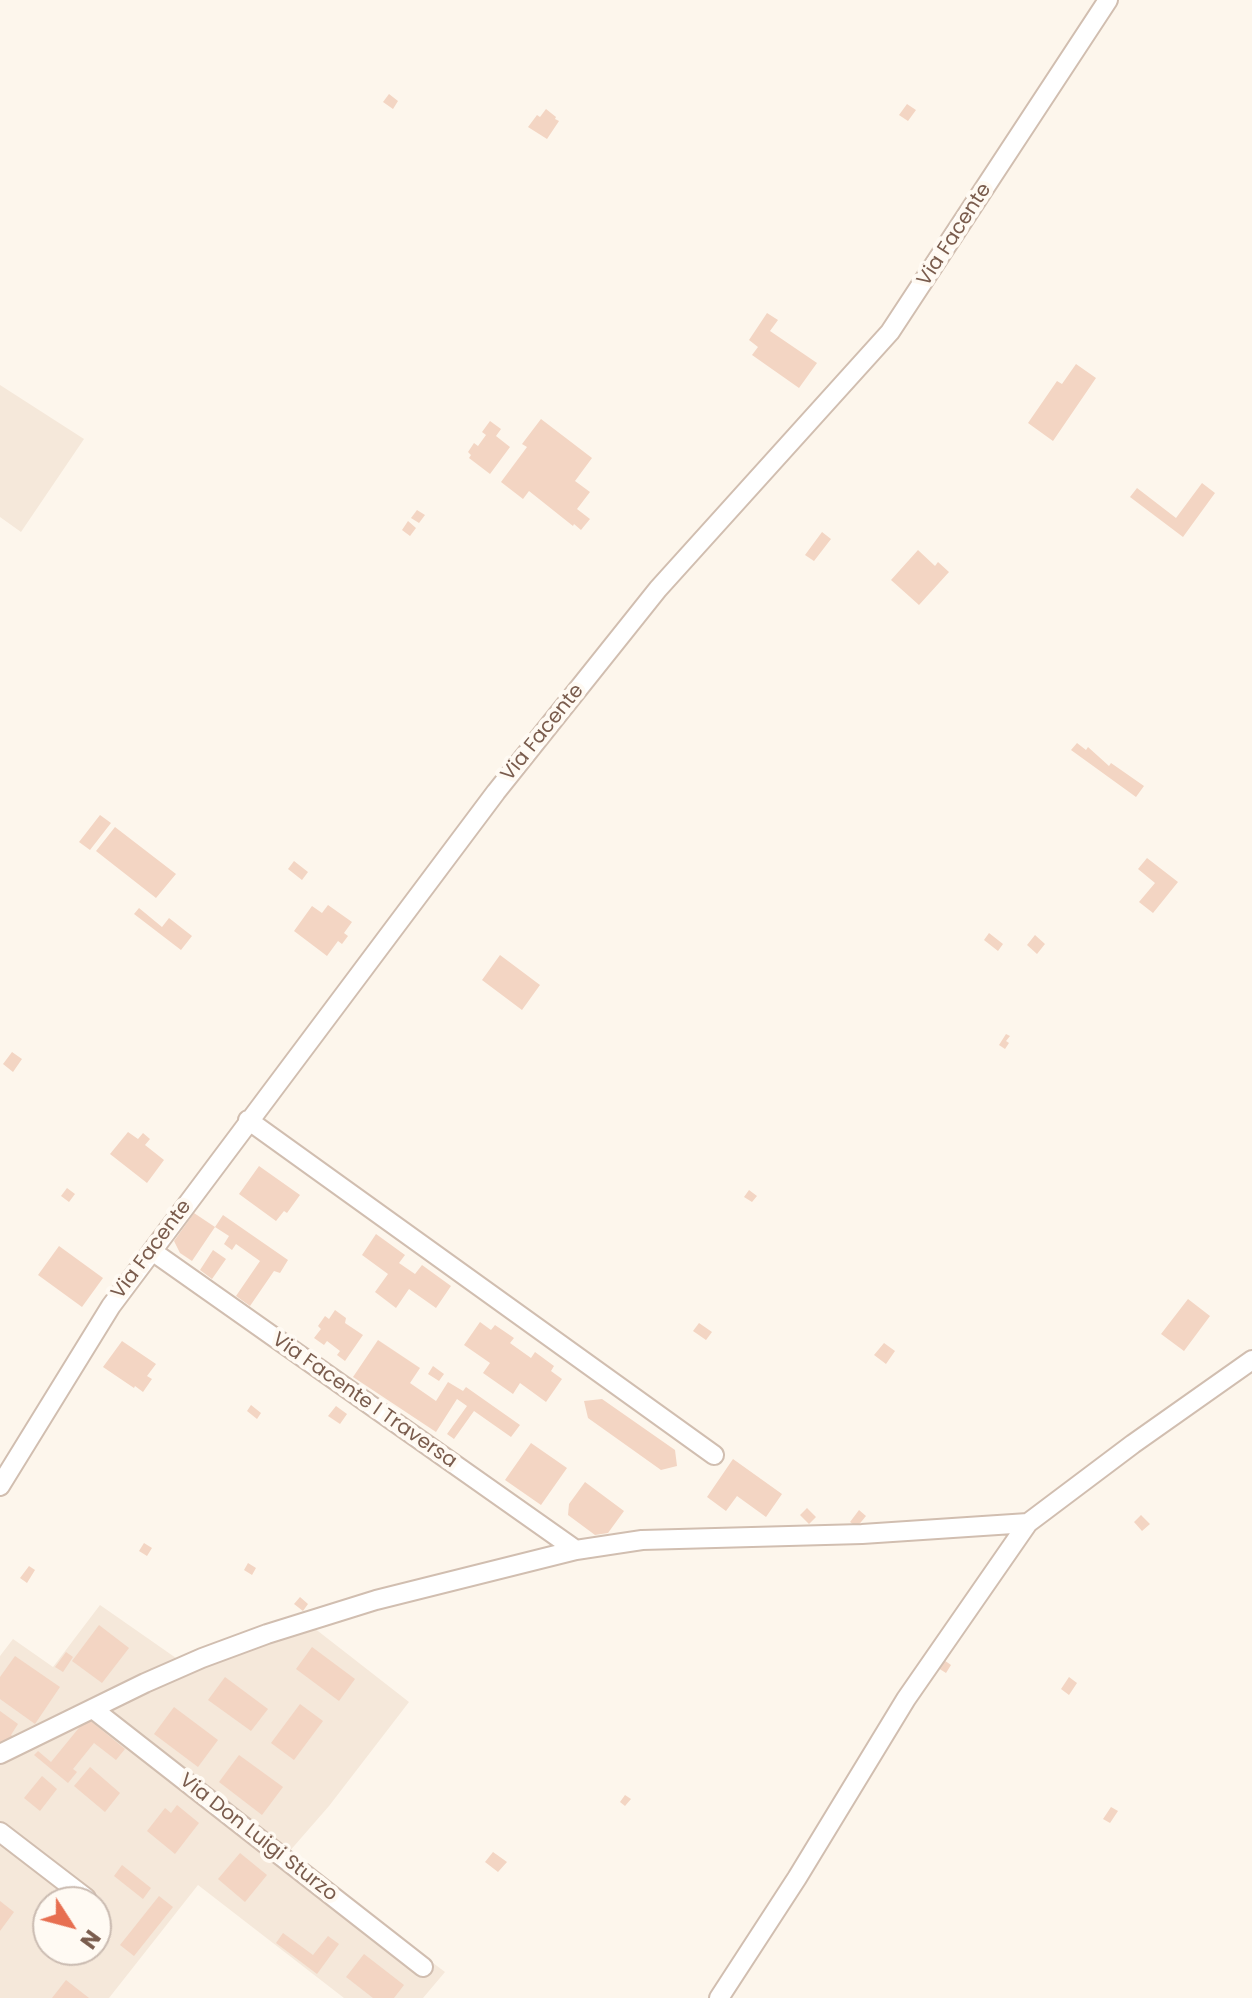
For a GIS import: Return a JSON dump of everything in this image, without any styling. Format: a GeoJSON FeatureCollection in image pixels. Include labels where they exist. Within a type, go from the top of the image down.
{"type":"FeatureCollection","features":[{"type":"Feature","properties":{"kind":"street","name":"Via Facente"},"geometry":{"type":"LineString","coordinates":[[0,1486],[111,1306],[496,792],[658,589],[890,332],[1108,0]]}},
{"type":"Feature","properties":{"kind":"street"},"geometry":{"type":"LineString","coordinates":[[248,1120],[714,1455]]}},
{"type":"Feature","properties":{"kind":"street","name":"Via Facente I Traversa"},"geometry":{"type":"LineString","coordinates":[[152,1251],[576,1550]]}},
{"type":"Feature","properties":{"kind":"street"},"geometry":{"type":"LineString","coordinates":[[719,1998],[797,1878],[906,1699],[1028,1523],[1252,1360]]}},
{"type":"Feature","properties":{"kind":"street"},"geometry":{"type":"LineString","coordinates":[[0,1754],[145,1683],[267,1634],[376,1600],[576,1550],[642,1540],[862,1534],[1028,1523]]}},
{"type":"Feature","properties":{"kind":"street","name":"Via Don Luigi Sturzo"},"geometry":{"type":"LineString","coordinates":[[93,1709],[423,1967]]}},
{"type":"Feature","properties":{"kind":"street"},"geometry":{"type":"LineString","coordinates":[[0,1832],[70,1886]]}},
{"type":"Feature","properties":{"kind":"shaded area"},"geometry":{"type":"Polygon","coordinates":[[[0,385],[84,439],[21,532],[0,517],[0,385]]]}},
{"type":"Feature","properties":{"kind":"shaded area"},"geometry":{"type":"Polygon","coordinates":[[[100,1605],[181,1659],[300,1617],[409,1702],[329,1806],[288,1853],[445,1972],[423,1998],[344,1998],[198,1885],[109,1998],[0,1998],[0,1656],[13,1639],[53,1667],[100,1605]]]}},
{"type":"Feature","properties":{"kind":"building"},"geometry":{"type":"Polygon","coordinates":[[[389,94],[398,101],[393,109],[383,102],[389,94]]]}},
{"type":"Feature","properties":{"kind":"building"},"geometry":{"type":"Polygon","coordinates":[[[907,104],[916,110],[908,121],[899,115],[907,104]]]}},
{"type":"Feature","properties":{"kind":"building"},"geometry":{"type":"Polygon","coordinates":[[[546,109],[559,121],[547,139],[528,127],[546,109]]]}},
{"type":"Feature","properties":{"kind":"building"},"geometry":{"type":"Polygon","coordinates":[[[767,313],[778,320],[770,331],[817,363],[799,388],[752,355],[758,347],[749,340],[767,313]]]}},
{"type":"Feature","properties":{"kind":"building"},"geometry":{"type":"Polygon","coordinates":[[[1076,364],[1096,378],[1053,441],[1028,423],[1057,381],[1062,384],[1076,364]]]}},
{"type":"Feature","properties":{"kind":"building"},"geometry":{"type":"Polygon","coordinates":[[[541,419],[592,458],[575,481],[590,492],[577,509],[590,519],[581,530],[529,491],[523,499],[501,482],[527,447],[522,444],[541,419]]]}},
{"type":"Feature","properties":{"kind":"building"},"geometry":{"type":"Polygon","coordinates":[[[490,421],[501,429],[496,436],[510,447],[490,474],[469,458],[471,455],[468,452],[474,443],[478,446],[486,435],[482,432],[490,421]]]}},
{"type":"Feature","properties":{"kind":"building"},"geometry":{"type":"Polygon","coordinates":[[[1202,483],[1215,493],[1183,537],[1130,497],[1137,488],[1176,518],[1202,483]]]}},
{"type":"Feature","properties":{"kind":"building"},"geometry":{"type":"Polygon","coordinates":[[[417,510],[425,515],[419,523],[411,518],[417,510]]]}},
{"type":"Feature","properties":{"kind":"building"},"geometry":{"type":"Polygon","coordinates":[[[408,521],[416,528],[410,536],[402,530],[408,521]]]}},
{"type":"Feature","properties":{"kind":"building"},"geometry":{"type":"Polygon","coordinates":[[[822,532],[831,539],[814,561],[805,555],[822,532]]]}},
{"type":"Feature","properties":{"kind":"building"},"geometry":{"type":"Polygon","coordinates":[[[918,550],[935,566],[938,562],[949,572],[919,605],[891,580],[918,550]]]}},
{"type":"Feature","properties":{"kind":"building"},"geometry":{"type":"Polygon","coordinates":[[[1077,743],[1086,750],[1088,747],[1109,766],[1111,763],[1144,786],[1136,797],[1071,750],[1077,743]]]}},
{"type":"Feature","properties":{"kind":"building"},"geometry":{"type":"Polygon","coordinates":[[[100,815],[111,823],[90,850],[79,842],[100,815]]]}},
{"type":"Feature","properties":{"kind":"building"},"geometry":{"type":"Polygon","coordinates":[[[115,827],[176,874],[156,898],[96,851],[115,827]]]}},
{"type":"Feature","properties":{"kind":"building"},"geometry":{"type":"Polygon","coordinates":[[[1147,858],[1178,882],[1153,913],[1139,902],[1155,883],[1138,869],[1147,858]]]}},
{"type":"Feature","properties":{"kind":"building"},"geometry":{"type":"Polygon","coordinates":[[[294,861],[308,872],[302,880],[288,869],[294,861]]]}},
{"type":"Feature","properties":{"kind":"building"},"geometry":{"type":"Polygon","coordinates":[[[328,905],[352,922],[344,933],[348,936],[342,944],[338,941],[327,956],[294,931],[312,906],[322,913],[328,905]]]}},
{"type":"Feature","properties":{"kind":"building"},"geometry":{"type":"Polygon","coordinates":[[[139,908],[162,927],[169,918],[192,936],[181,950],[134,914],[139,908]]]}},
{"type":"Feature","properties":{"kind":"building"},"geometry":{"type":"Polygon","coordinates":[[[989,933],[1003,944],[998,951],[984,940],[989,933]]]}},
{"type":"Feature","properties":{"kind":"building"},"geometry":{"type":"Polygon","coordinates":[[[1035,935],[1045,944],[1037,954],[1027,945],[1035,935]]]}},
{"type":"Feature","properties":{"kind":"building"},"geometry":{"type":"Polygon","coordinates":[[[500,955],[540,985],[522,1010],[482,980],[500,955]]]}},
{"type":"Feature","properties":{"kind":"building"},"geometry":{"type":"Polygon","coordinates":[[[1006,1034],[1010,1036],[1005,1049],[999,1045],[1006,1034]]]}},
{"type":"Feature","properties":{"kind":"building"},"geometry":{"type":"Polygon","coordinates":[[[12,1052],[22,1059],[13,1072],[3,1064],[12,1052]]]}},
{"type":"Feature","properties":{"kind":"building"},"geometry":{"type":"Polygon","coordinates":[[[128,1132],[138,1139],[143,1133],[150,1139],[145,1145],[164,1160],[147,1183],[110,1154],[128,1132]]]}},
{"type":"Feature","properties":{"kind":"building"},"geometry":{"type":"Polygon","coordinates":[[[259,1166],[300,1195],[287,1213],[284,1211],[276,1221],[239,1194],[259,1166]]]}},
{"type":"Feature","properties":{"kind":"building"},"geometry":{"type":"Polygon","coordinates":[[[67,1188],[75,1194],[69,1202],[61,1196],[67,1188]]]}},
{"type":"Feature","properties":{"kind":"building"},"geometry":{"type":"Polygon","coordinates":[[[749,1190],[757,1196],[752,1202],[744,1197],[749,1190]]]}},
{"type":"Feature","properties":{"kind":"building"},"geometry":{"type":"Polygon","coordinates":[[[194,1213],[215,1227],[192,1261],[180,1253],[174,1241],[194,1213]]]}},
{"type":"Feature","properties":{"kind":"building"},"geometry":{"type":"Polygon","coordinates":[[[223,1215],[288,1260],[280,1273],[274,1271],[250,1306],[236,1296],[260,1261],[236,1244],[232,1250],[224,1244],[229,1236],[215,1227],[223,1215]]]}},
{"type":"Feature","properties":{"kind":"building"},"geometry":{"type":"Polygon","coordinates":[[[376,1234],[405,1255],[399,1263],[415,1274],[422,1265],[451,1286],[436,1308],[409,1289],[396,1308],[375,1292],[388,1274],[362,1255],[376,1234]]]}},
{"type":"Feature","properties":{"kind":"building"},"geometry":{"type":"Polygon","coordinates":[[[59,1246],[103,1278],[82,1307],[38,1275],[59,1246]]]}},
{"type":"Feature","properties":{"kind":"building"},"geometry":{"type":"Polygon","coordinates":[[[213,1250],[226,1259],[212,1279],[200,1270],[213,1250]]]}},
{"type":"Feature","properties":{"kind":"building"},"geometry":{"type":"Polygon","coordinates":[[[1188,1299],[1210,1316],[1184,1351],[1161,1334],[1188,1299]]]}},
{"type":"Feature","properties":{"kind":"building"},"geometry":{"type":"Polygon","coordinates":[[[335,1310],[346,1318],[345,1323],[363,1335],[345,1361],[337,1355],[340,1351],[327,1341],[324,1345],[314,1338],[325,1316],[329,1319],[335,1310]]]}},
{"type":"Feature","properties":{"kind":"building"},"geometry":{"type":"Polygon","coordinates":[[[480,1322],[491,1330],[495,1325],[514,1338],[510,1343],[531,1358],[535,1352],[554,1366],[551,1371],[562,1379],[546,1402],[520,1383],[513,1394],[483,1373],[490,1363],[464,1345],[480,1322]]]}},
{"type":"Feature","properties":{"kind":"building"},"geometry":{"type":"Polygon","coordinates":[[[699,1323],[712,1332],[706,1340],[693,1331],[699,1323]]]}},
{"type":"Feature","properties":{"kind":"building"},"geometry":{"type":"Polygon","coordinates":[[[378,1340],[420,1368],[410,1383],[436,1401],[448,1382],[463,1391],[466,1387],[520,1425],[511,1437],[474,1411],[454,1439],[447,1434],[467,1406],[457,1399],[436,1432],[353,1377],[378,1340]]]}},
{"type":"Feature","properties":{"kind":"building"},"geometry":{"type":"Polygon","coordinates":[[[122,1341],[156,1364],[147,1376],[152,1379],[143,1392],[103,1367],[122,1341]]]}},
{"type":"Feature","properties":{"kind":"building"},"geometry":{"type":"Polygon","coordinates":[[[884,1343],[895,1351],[886,1364],[874,1355],[884,1343]]]}},
{"type":"Feature","properties":{"kind":"building"},"geometry":{"type":"Polygon","coordinates":[[[433,1366],[444,1374],[439,1381],[428,1374],[433,1366]]]}},
{"type":"Feature","properties":{"kind":"building"},"geometry":{"type":"Polygon","coordinates":[[[602,1399],[675,1450],[677,1466],[661,1470],[588,1418],[584,1401],[602,1399]]]}},
{"type":"Feature","properties":{"kind":"building"},"geometry":{"type":"Polygon","coordinates":[[[251,1405],[261,1413],[257,1419],[247,1411],[251,1405]]]}},
{"type":"Feature","properties":{"kind":"building"},"geometry":{"type":"Polygon","coordinates":[[[336,1406],[347,1414],[340,1424],[328,1416],[336,1406]]]}},
{"type":"Feature","properties":{"kind":"building"},"geometry":{"type":"Polygon","coordinates":[[[531,1443],[567,1468],[541,1505],[505,1480],[531,1443]]]}},
{"type":"Feature","properties":{"kind":"building"},"geometry":{"type":"Polygon","coordinates":[[[733,1459],[782,1494],[766,1517],[737,1496],[726,1511],[707,1497],[733,1459]]]}},
{"type":"Feature","properties":{"kind":"building"},"geometry":{"type":"Polygon","coordinates":[[[585,1482],[624,1511],[608,1533],[595,1535],[568,1515],[569,1504],[585,1482]]]}},
{"type":"Feature","properties":{"kind":"building"},"geometry":{"type":"Polygon","coordinates":[[[807,1508],[816,1517],[809,1524],[800,1515],[807,1508]]]}},
{"type":"Feature","properties":{"kind":"building"},"geometry":{"type":"Polygon","coordinates":[[[859,1510],[866,1516],[857,1527],[850,1522],[859,1510]]]}},
{"type":"Feature","properties":{"kind":"building"},"geometry":{"type":"Polygon","coordinates":[[[1141,1515],[1150,1524],[1142,1531],[1134,1522],[1141,1515]]]}},
{"type":"Feature","properties":{"kind":"building"},"geometry":{"type":"Polygon","coordinates":[[[144,1543],[152,1548],[147,1556],[139,1551],[144,1543]]]}},
{"type":"Feature","properties":{"kind":"building"},"geometry":{"type":"Polygon","coordinates":[[[248,1563],[256,1568],[252,1575],[244,1570],[248,1563]]]}},
{"type":"Feature","properties":{"kind":"building"},"geometry":{"type":"Polygon","coordinates":[[[29,1566],[35,1570],[27,1583],[20,1578],[29,1566]]]}},
{"type":"Feature","properties":{"kind":"building"},"geometry":{"type":"Polygon","coordinates":[[[300,1597],[308,1604],[303,1611],[294,1604],[300,1597]]]}},
{"type":"Feature","properties":{"kind":"building"},"geometry":{"type":"Polygon","coordinates":[[[99,1625],[129,1648],[102,1683],[72,1661],[99,1625]]]}},
{"type":"Feature","properties":{"kind":"building"},"geometry":{"type":"Polygon","coordinates":[[[312,1647],[355,1679],[339,1701],[296,1669],[312,1647]]]}},
{"type":"Feature","properties":{"kind":"building"},"geometry":{"type":"Polygon","coordinates":[[[66,1652],[73,1657],[63,1672],[55,1667],[66,1652]]]}},
{"type":"Feature","properties":{"kind":"building"},"geometry":{"type":"Polygon","coordinates":[[[15,1656],[60,1687],[35,1724],[0,1699],[0,1677],[15,1656]]]}},
{"type":"Feature","properties":{"kind":"building"},"geometry":{"type":"Polygon","coordinates":[[[944,1660],[951,1665],[946,1673],[938,1668],[944,1660]]]}},
{"type":"Feature","properties":{"kind":"building"},"geometry":{"type":"Polygon","coordinates":[[[225,1677],[268,1709],[251,1731],[208,1700],[225,1677]]]}},
{"type":"Feature","properties":{"kind":"building"},"geometry":{"type":"Polygon","coordinates":[[[1069,1677],[1077,1683],[1069,1695],[1061,1689],[1069,1677]]]}},
{"type":"Feature","properties":{"kind":"building"},"geometry":{"type":"Polygon","coordinates":[[[300,1704],[323,1721],[294,1760],[271,1743],[300,1704]]]}},
{"type":"Feature","properties":{"kind":"building"},"geometry":{"type":"Polygon","coordinates":[[[174,1707],[218,1740],[198,1767],[154,1734],[174,1707]]]}},
{"type":"Feature","properties":{"kind":"building"},"geometry":{"type":"Polygon","coordinates":[[[0,1711],[18,1724],[11,1735],[18,1740],[0,1750],[0,1711]]]}},
{"type":"Feature","properties":{"kind":"building"},"geometry":{"type":"Polygon","coordinates":[[[87,1718],[125,1749],[116,1760],[94,1743],[73,1769],[77,1772],[68,1783],[34,1755],[38,1751],[51,1762],[87,1718]]]}},
{"type":"Feature","properties":{"kind":"building"},"geometry":{"type":"Polygon","coordinates":[[[239,1755],[283,1787],[262,1815],[219,1782],[239,1755]]]}},
{"type":"Feature","properties":{"kind":"building"},"geometry":{"type":"Polygon","coordinates":[[[90,1767],[120,1793],[105,1812],[74,1786],[90,1767]]]}},
{"type":"Feature","properties":{"kind":"building"},"geometry":{"type":"Polygon","coordinates":[[[42,1776],[57,1789],[40,1811],[24,1798],[42,1776]]]}},
{"type":"Feature","properties":{"kind":"building"},"geometry":{"type":"Polygon","coordinates":[[[625,1795],[631,1799],[625,1806],[620,1802],[625,1795]]]}},
{"type":"Feature","properties":{"kind":"building"},"geometry":{"type":"Polygon","coordinates":[[[177,1805],[199,1823],[175,1854],[147,1831],[165,1808],[171,1813],[177,1805]]]}},
{"type":"Feature","properties":{"kind":"building"},"geometry":{"type":"Polygon","coordinates":[[[1111,1807],[1118,1811],[1110,1823],[1103,1819],[1111,1807]]]}},
{"type":"Feature","properties":{"kind":"building"},"geometry":{"type":"Polygon","coordinates":[[[493,1852],[507,1862],[498,1872],[485,1862],[493,1852]]]}},
{"type":"Feature","properties":{"kind":"building"},"geometry":{"type":"Polygon","coordinates":[[[240,1853],[267,1875],[245,1902],[218,1879],[240,1853]]]}},
{"type":"Feature","properties":{"kind":"building"},"geometry":{"type":"Polygon","coordinates":[[[122,1865],[151,1888],[143,1899],[114,1876],[122,1865]]]}},
{"type":"Feature","properties":{"kind":"building"},"geometry":{"type":"Polygon","coordinates":[[[159,1896],[173,1907],[134,1956],[120,1945],[159,1896]]]}},
{"type":"Feature","properties":{"kind":"building"},"geometry":{"type":"Polygon","coordinates":[[[0,1901],[14,1912],[0,1931],[0,1901]]]}},
{"type":"Feature","properties":{"kind":"building"},"geometry":{"type":"Polygon","coordinates":[[[283,1933],[313,1955],[328,1936],[339,1944],[317,1974],[276,1943],[283,1933]]]}},
{"type":"Feature","properties":{"kind":"building"},"geometry":{"type":"Polygon","coordinates":[[[364,1954],[404,1985],[394,1998],[373,1998],[346,1977],[364,1954]]]}},
{"type":"Feature","properties":{"kind":"building"},"geometry":{"type":"Polygon","coordinates":[[[66,1980],[89,1998],[52,1998],[66,1980]]]}}]}
